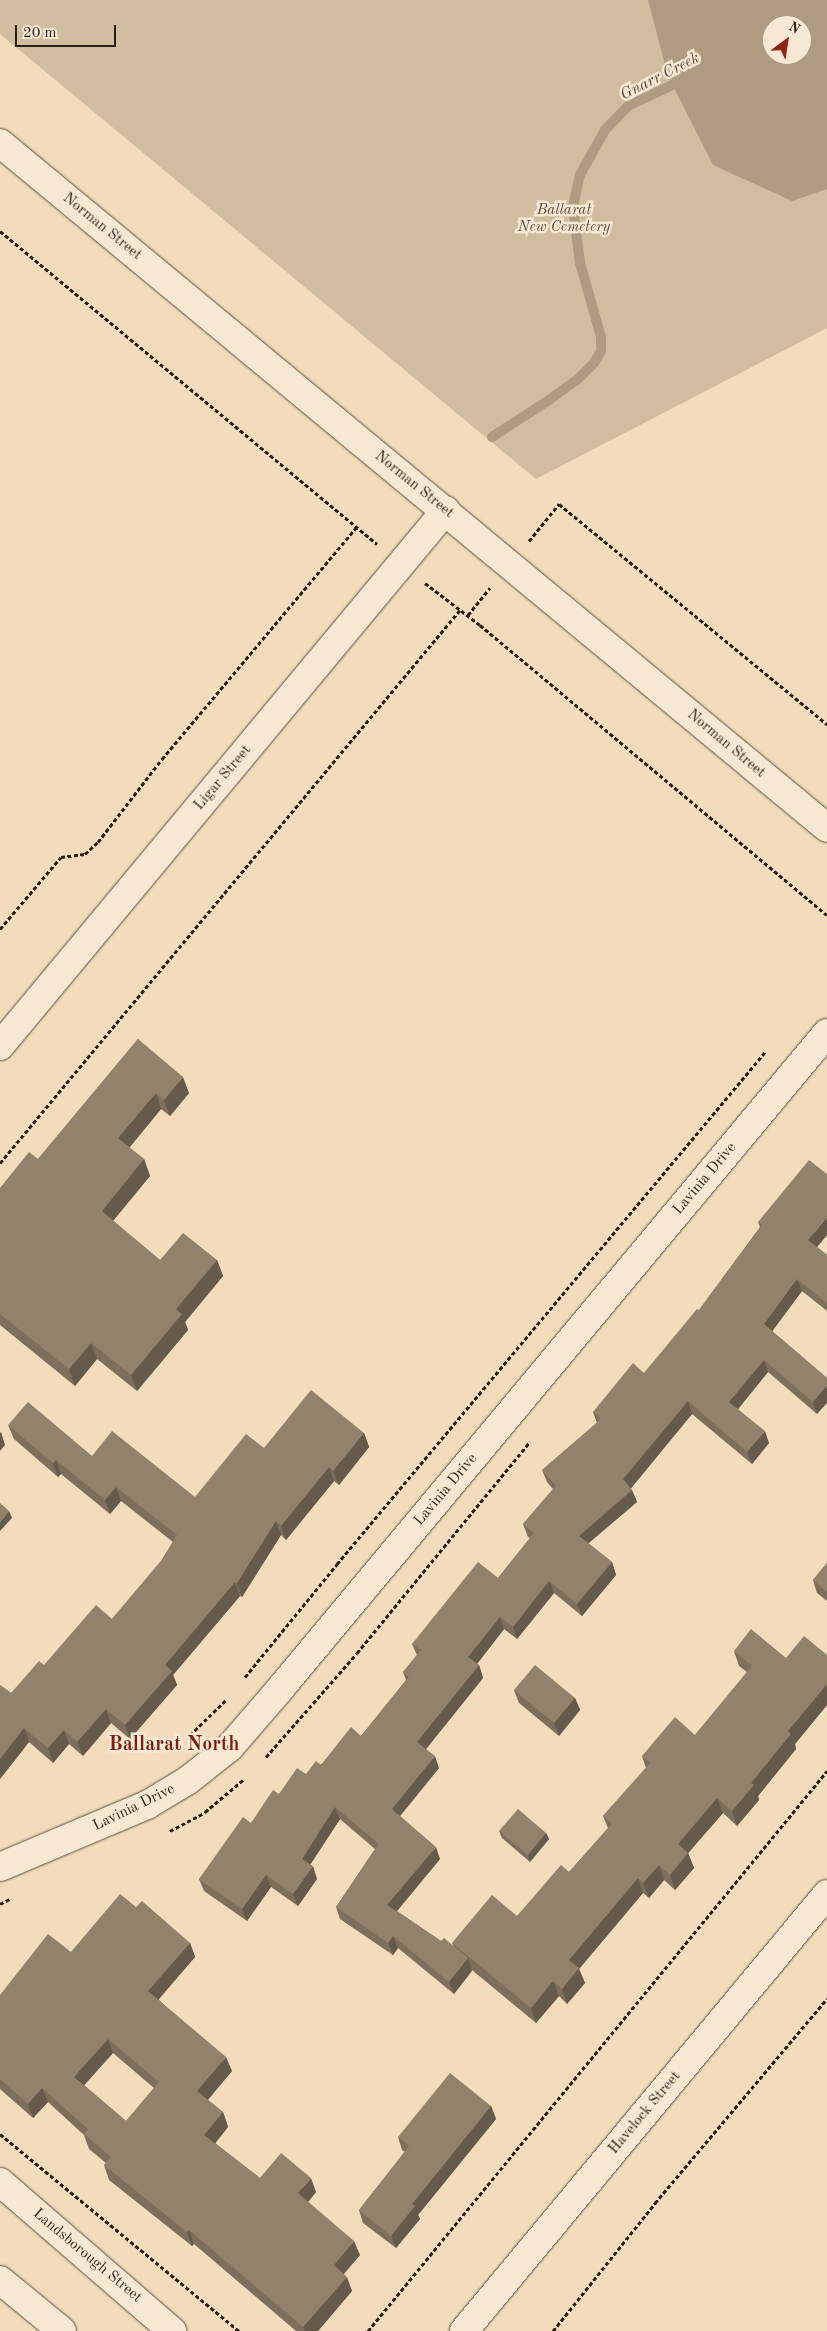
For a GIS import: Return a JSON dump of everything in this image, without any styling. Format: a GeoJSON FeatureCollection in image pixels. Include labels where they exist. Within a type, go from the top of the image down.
{"type":"FeatureCollection","features":[{"type":"Feature","properties":{"kind":"street","name":"Norman Street"},"geometry":{"type":"LineString","coordinates":[[0,144],[825,823]]}},
{"type":"Feature","properties":{"kind":"street","name":"Ligar Street"},"geometry":{"type":"LineString","coordinates":[[0,1046],[446,510]]}},
{"type":"Feature","properties":{"kind":"street","name":"Lavinia Drive"},"geometry":{"type":"LineString","coordinates":[[0,1867],[147,1805],[187,1781],[230,1747],[827,1032]]}},
{"type":"Feature","properties":{"kind":"street","name":"Havelock Street"},"geometry":{"type":"LineString","coordinates":[[464,2331],[827,1894]]}},
{"type":"Feature","properties":{"kind":"street","name":"Landsborough Street"},"geometry":{"type":"LineString","coordinates":[[0,2182],[172,2331]]}},
{"type":"Feature","properties":{"kind":"street"},"geometry":{"type":"LineString","coordinates":[[0,2280],[62,2331]]}},
{"type":"Feature","properties":{"kind":"path"},"geometry":{"type":"LineString","coordinates":[[0,231],[400,563],[468,616],[827,915]]}},
{"type":"Feature","properties":{"kind":"path"},"geometry":{"type":"LineString","coordinates":[[468,616],[560,504],[827,724]]}},
{"type":"Feature","properties":{"kind":"path"},"geometry":{"type":"LineString","coordinates":[[0,929],[61,857],[85,854],[98,842],[162,759],[357,527]]}},
{"type":"Feature","properties":{"kind":"path"},"geometry":{"type":"LineString","coordinates":[[0,1163],[460,610]]}},
{"type":"Feature","properties":{"kind":"path"},"geometry":{"type":"LineString","coordinates":[[239,1685],[337,1564],[766,1051]]}},
{"type":"Feature","properties":{"kind":"path"},"geometry":{"type":"LineString","coordinates":[[185,1741],[233,1693]]}},
{"type":"Feature","properties":{"kind":"path"},"geometry":{"type":"LineString","coordinates":[[368,2331],[827,1771]]}},
{"type":"Feature","properties":{"kind":"path"},"geometry":{"type":"LineString","coordinates":[[552,2331],[655,2203],[827,1999]]}},
{"type":"Feature","properties":{"kind":"path"},"geometry":{"type":"LineString","coordinates":[[0,2134],[239,2331]]}},
{"type":"Feature","properties":{"kind":"green space","name":"Ballarat New Cemetery"},"geometry":{"type":"Polygon","coordinates":[[[0,0],[827,0],[827,328],[536,479],[0,34],[0,0]]]}},
{"type":"Feature","properties":{"kind":"shaded area"},"geometry":{"type":"Polygon","coordinates":[[[648,0],[827,0],[827,189],[792,201],[713,165],[668,76],[648,0]]]}},
{"type":"Feature","properties":{"kind":"building"},"geometry":{"type":"Polygon","coordinates":[[[138,1039],[183,1077],[164,1100],[156,1093],[118,1138],[144,1159],[102,1211],[160,1260],[183,1233],[217,1260],[176,1309],[182,1314],[131,1375],[91,1343],[69,1369],[0,1314],[0,1188],[29,1152],[38,1159],[138,1039]]]}},
{"type":"Feature","properties":{"kind":"building"},"geometry":{"type":"Polygon","coordinates":[[[809,1160],[827,1174],[827,1217],[808,1240],[827,1255],[827,1303],[797,1279],[764,1324],[827,1378],[827,1385],[813,1402],[764,1360],[729,1402],[765,1431],[747,1452],[688,1401],[623,1479],[632,1490],[579,1536],[612,1562],[577,1604],[549,1581],[513,1627],[500,1617],[468,1657],[479,1665],[417,1742],[435,1756],[392,1809],[436,1847],[387,1905],[441,1941],[444,1938],[468,1958],[449,1982],[393,1936],[388,1943],[336,1907],[379,1844],[335,1807],[302,1859],[313,1866],[293,1894],[266,1875],[242,1909],[199,1879],[243,1817],[251,1823],[273,1790],[279,1794],[297,1768],[306,1774],[316,1761],[321,1765],[351,1727],[361,1736],[409,1677],[403,1672],[421,1650],[412,1644],[478,1562],[498,1578],[534,1533],[523,1524],[556,1486],[542,1470],[601,1419],[593,1412],[633,1363],[644,1373],[697,1309],[699,1310],[762,1225],[758,1222],[809,1160]]]}},
{"type":"Feature","properties":{"kind":"building"},"geometry":{"type":"Polygon","coordinates":[[[311,1390],[364,1433],[333,1471],[329,1467],[281,1526],[276,1521],[237,1583],[235,1582],[165,1665],[172,1671],[125,1725],[106,1709],[77,1742],[64,1730],[48,1748],[24,1728],[0,1759],[0,1685],[11,1693],[39,1661],[44,1665],[96,1605],[112,1619],[161,1561],[177,1535],[116,1487],[105,1500],[56,1460],[53,1463],[8,1425],[28,1402],[92,1456],[112,1431],[195,1497],[246,1434],[264,1448],[311,1390]]]}},
{"type":"Feature","properties":{"kind":"building"},"geometry":{"type":"Polygon","coordinates":[[[0,1503],[9,1511],[0,1522],[0,1503]]]}},
{"type":"Feature","properties":{"kind":"building"},"geometry":{"type":"Polygon","coordinates":[[[827,1563],[827,1592],[813,1580],[827,1563]]]}},
{"type":"Feature","properties":{"kind":"building"},"geometry":{"type":"Polygon","coordinates":[[[751,1629],[786,1658],[804,1636],[827,1655],[827,1684],[788,1731],[791,1734],[751,1783],[754,1785],[732,1811],[717,1798],[678,1844],[688,1853],[670,1875],[659,1865],[643,1883],[638,1878],[569,1960],[579,1968],[562,1989],[553,1981],[531,2008],[452,1943],[492,1895],[517,1916],[561,1865],[569,1872],[612,1824],[603,1816],[650,1763],[642,1756],[675,1717],[695,1735],[752,1666],[734,1651],[751,1629]]]}},
{"type":"Feature","properties":{"kind":"building"},"geometry":{"type":"Polygon","coordinates":[[[535,1665],[575,1698],[554,1723],[514,1690],[535,1665]]]}},
{"type":"Feature","properties":{"kind":"building"},"geometry":{"type":"Polygon","coordinates":[[[518,1809],[546,1833],[528,1855],[499,1831],[518,1809]]]}},
{"type":"Feature","properties":{"kind":"building"},"geometry":{"type":"Polygon","coordinates":[[[120,1894],[136,1907],[142,1901],[190,1943],[148,1991],[226,2057],[197,2091],[223,2112],[204,2135],[260,2178],[281,2153],[311,2178],[298,2193],[354,2241],[334,2265],[347,2277],[303,2327],[189,2230],[187,2232],[104,2165],[111,2157],[84,2134],[88,2129],[42,2088],[28,2104],[0,2079],[0,1995],[48,1934],[71,1952],[120,1894]],[[108,2039],[74,2077],[126,2121],[159,2082],[108,2039]]]}},
{"type":"Feature","properties":{"kind":"building"},"geometry":{"type":"Polygon","coordinates":[[[450,2073],[491,2106],[412,2204],[415,2206],[391,2236],[359,2210],[409,2146],[398,2137],[450,2073]]]}},
{"type":"Feature","properties":{"kind":"waterway","name":"Gnarr Creek"},"geometry":{"type":"LineString","coordinates":[[492,437],[577,380],[594,363],[601,351],[601,337],[580,263],[575,224],[573,207],[580,175],[605,130],[628,106],[685,79]]}},
{"type":"Feature","properties":{"kind":"district","name":"Ballarat North"},"geometry":{"type":"Point","coordinates":[174,1745]}}]}
